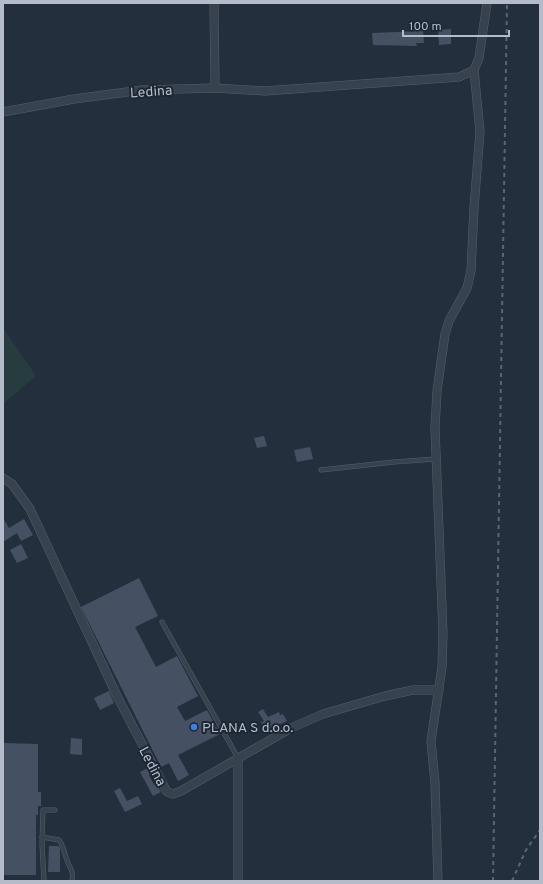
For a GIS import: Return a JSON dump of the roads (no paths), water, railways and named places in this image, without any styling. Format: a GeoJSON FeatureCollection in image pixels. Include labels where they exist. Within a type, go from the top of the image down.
{"type":"FeatureCollection","features":[{"type":"Feature","properties":{"kind":"street"},"geometry":{"type":"LineString","coordinates":[[214,3],[215,88]]}},
{"type":"Feature","properties":{"kind":"street"},"geometry":{"type":"LineString","coordinates":[[438,881],[435,783],[431,741],[442,667],[443,633],[436,459],[437,391],[445,334],[449,321],[467,288],[471,271],[480,132],[474,70],[479,58],[487,3]]}},
{"type":"Feature","properties":{"kind":"street","name":"Ledina"},"geometry":{"type":"LineString","coordinates":[[3,112],[74,99],[142,90],[215,88],[265,91],[459,77],[474,70]]}},
{"type":"Feature","properties":{"kind":"street","name":"Ledina"},"geometry":{"type":"LineString","coordinates":[[3,478],[12,484],[30,509],[118,698],[167,792],[173,794],[181,792],[291,728],[323,714],[413,690],[439,690]]}},
{"type":"Feature","properties":{"kind":"street"},"geometry":{"type":"LineString","coordinates":[[238,758],[238,881]]}},
{"type":"Feature","properties":{"kind":"lane"},"geometry":{"type":"LineString","coordinates":[[321,470],[436,459]]}},
{"type":"Feature","properties":{"kind":"lane"},"geometry":{"type":"LineString","coordinates":[[162,622],[238,758]]}},
{"type":"Feature","properties":{"kind":"lane"},"geometry":{"type":"LineString","coordinates":[[44,881],[42,837],[44,810],[55,810]]}},
{"type":"Feature","properties":{"kind":"lane"},"geometry":{"type":"LineString","coordinates":[[42,837],[59,840],[64,847],[67,861],[72,870],[72,881]]}},
{"type":"Feature","properties":{"kind":"railway"},"geometry":{"type":"LineString","coordinates":[[493,881],[507,3]]}},
{"type":"Feature","properties":{"kind":"railway"},"geometry":{"type":"LineString","coordinates":[[512,881],[526,850],[540,830]]}},
{"type":"Feature","properties":{"kind":"place","name":"PLANA S d.o.o."},"geometry":{"type":"Point","coordinates":[194,727]}}]}
